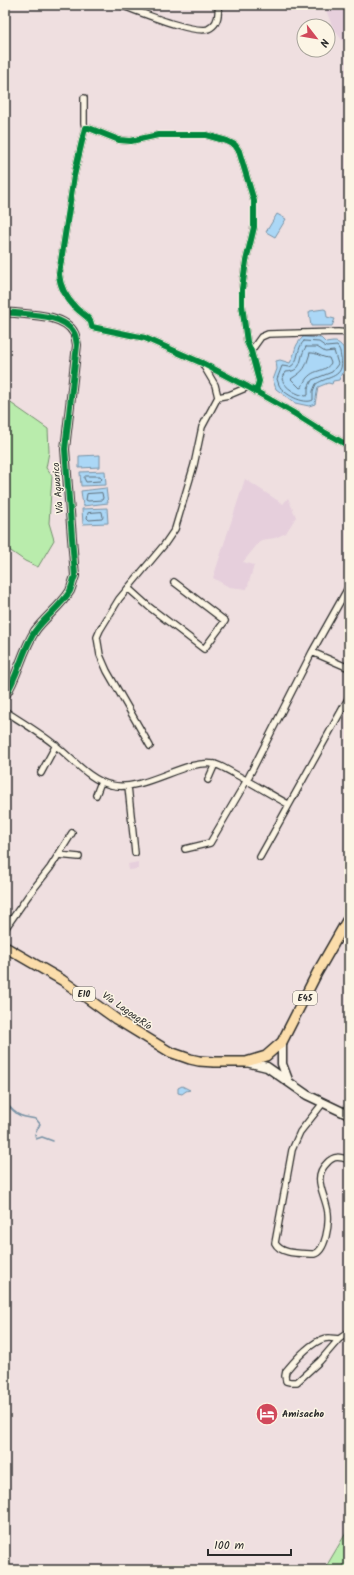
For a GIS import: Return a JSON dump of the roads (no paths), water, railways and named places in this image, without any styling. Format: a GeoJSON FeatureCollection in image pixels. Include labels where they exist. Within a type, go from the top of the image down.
{"type":"FeatureCollection","features":[{"type":"Feature","properties":{"kind":"highway","name":"E45"},"geometry":{"type":"LineString","coordinates":[[246,1062],[266,1056],[282,1042],[317,973],[349,917]]}},
{"type":"Feature","properties":{"kind":"highway","name":"Vía LagoagRío"},"geometry":{"type":"LineString","coordinates":[[5,947],[62,980],[116,1019],[170,1052],[199,1061],[246,1062]]}},
{"type":"Feature","properties":{"kind":"main road"},"geometry":{"type":"LineString","coordinates":[[282,1042],[282,1064],[288,1081]]}},
{"type":"Feature","properties":{"kind":"main road"},"geometry":{"type":"LineString","coordinates":[[246,1062],[267,1067],[307,1095],[349,1115]]}},
{"type":"Feature","properties":{"kind":"street"},"geometry":{"type":"LineString","coordinates":[[120,5],[174,24],[198,30],[209,28],[214,25],[218,17],[218,5]]}},
{"type":"Feature","properties":{"kind":"street"},"geometry":{"type":"LineString","coordinates":[[84,98],[85,128],[74,176],[59,274],[60,285],[66,297],[76,309],[90,319],[92,327],[145,338],[202,363],[248,387],[349,446]]}},
{"type":"Feature","properties":{"kind":"street"},"geometry":{"type":"LineString","coordinates":[[85,128],[89,128],[111,138],[125,141],[140,140],[158,135],[206,135],[227,141],[235,145],[239,151],[254,201],[254,227],[246,261],[242,289],[243,319],[247,342],[259,381],[256,392]]}},
{"type":"Feature","properties":{"kind":"street","name":"Vía Aguarico"},"geometry":{"type":"LineString","coordinates":[[5,312],[51,317],[61,321],[70,327],[75,334],[77,345],[65,449],[75,576],[70,590],[63,601],[36,631],[28,644],[12,684],[5,696]]}},
{"type":"Feature","properties":{"kind":"street"},"geometry":{"type":"LineString","coordinates":[[251,351],[261,337],[268,334],[349,333]]}},
{"type":"Feature","properties":{"kind":"street"},"geometry":{"type":"LineString","coordinates":[[150,746],[107,671],[100,655],[97,637],[113,608],[164,545],[175,529],[194,465],[202,427],[218,397],[215,385],[202,363]]}},
{"type":"Feature","properties":{"kind":"street"},"geometry":{"type":"LineString","coordinates":[[218,397],[229,395],[248,387]]}},
{"type":"Feature","properties":{"kind":"street"},"geometry":{"type":"LineString","coordinates":[[128,588],[148,606],[204,649],[225,621],[174,582]]}},
{"type":"Feature","properties":{"kind":"street"},"geometry":{"type":"LineString","coordinates":[[184,849],[210,843],[247,780],[312,652],[349,586]]}},
{"type":"Feature","properties":{"kind":"street"},"geometry":{"type":"LineString","coordinates":[[312,652],[349,668]]}},
{"type":"Feature","properties":{"kind":"street"},"geometry":{"type":"LineString","coordinates":[[260,857],[288,804],[349,697]]}},
{"type":"Feature","properties":{"kind":"street"},"geometry":{"type":"LineString","coordinates":[[5,711],[56,745],[90,775],[111,785],[128,786],[194,766],[215,764],[247,780],[288,804]]}},
{"type":"Feature","properties":{"kind":"street"},"geometry":{"type":"LineString","coordinates":[[41,773],[56,745]]}},
{"type":"Feature","properties":{"kind":"street"},"geometry":{"type":"LineString","coordinates":[[208,780],[215,764]]}},
{"type":"Feature","properties":{"kind":"street"},"geometry":{"type":"LineString","coordinates":[[96,795],[102,782]]}},
{"type":"Feature","properties":{"kind":"street"},"geometry":{"type":"LineString","coordinates":[[128,786],[135,853]]}},
{"type":"Feature","properties":{"kind":"street"},"geometry":{"type":"LineString","coordinates":[[5,929],[72,833]]}},
{"type":"Feature","properties":{"kind":"street"},"geometry":{"type":"LineString","coordinates":[[58,855],[78,857]]}},
{"type":"Feature","properties":{"kind":"street"},"geometry":{"type":"LineString","coordinates":[[323,1103],[300,1132],[292,1150],[275,1243],[277,1246],[284,1251],[314,1254],[318,1253],[325,1238],[328,1213],[320,1190],[320,1174],[323,1167],[333,1158],[338,1157],[349,1160]]}},
{"type":"Feature","properties":{"kind":"street"},"geometry":{"type":"LineString","coordinates":[[339,1339],[328,1338],[321,1340],[308,1348],[286,1371],[286,1381],[293,1383],[297,1382],[320,1361],[339,1339],[349,1332]]}},
{"type":"Feature","properties":{"kind":"water"},"geometry":{"type":"Polygon","coordinates":[[[277,214],[286,219],[275,237],[266,232],[277,214]]]}},
{"type":"Feature","properties":{"kind":"water"},"geometry":{"type":"Polygon","coordinates":[[[326,310],[327,317],[335,319],[332,326],[311,326],[310,311],[326,310]]]}},
{"type":"Feature","properties":{"kind":"water"},"geometry":{"type":"Polygon","coordinates":[[[303,337],[321,338],[326,343],[338,342],[346,351],[345,354],[347,364],[344,373],[342,373],[339,380],[333,381],[332,384],[328,383],[318,387],[315,404],[309,406],[295,403],[276,389],[273,380],[277,369],[276,361],[280,360],[290,363],[297,344],[303,337]]]}},
{"type":"Feature","properties":{"kind":"water"},"geometry":{"type":"Polygon","coordinates":[[[100,455],[100,467],[79,468],[79,456],[100,455]]]}},
{"type":"Feature","properties":{"kind":"water"},"geometry":{"type":"Polygon","coordinates":[[[105,471],[106,485],[81,486],[80,472],[105,471]]]}},
{"type":"Feature","properties":{"kind":"water"},"geometry":{"type":"Polygon","coordinates":[[[106,488],[108,503],[83,506],[81,491],[106,488]]]}},
{"type":"Feature","properties":{"kind":"water"},"geometry":{"type":"Polygon","coordinates":[[[107,508],[108,523],[83,524],[82,509],[107,508]]]}},
{"type":"Feature","properties":{"kind":"water"},"geometry":{"type":"Polygon","coordinates":[[[182,1086],[190,1090],[182,1094],[178,1093],[178,1088],[182,1086]]]}},
{"type":"Feature","properties":{"kind":"waterway"},"geometry":{"type":"LineString","coordinates":[[5,1104],[17,1114],[36,1119],[40,1124],[35,1134],[36,1139],[42,1137],[53,1141]]}},
{"type":"Feature","properties":{"kind":"place","name":"Amisacho"},"geometry":{"type":"Point","coordinates":[267,1414]}}]}
